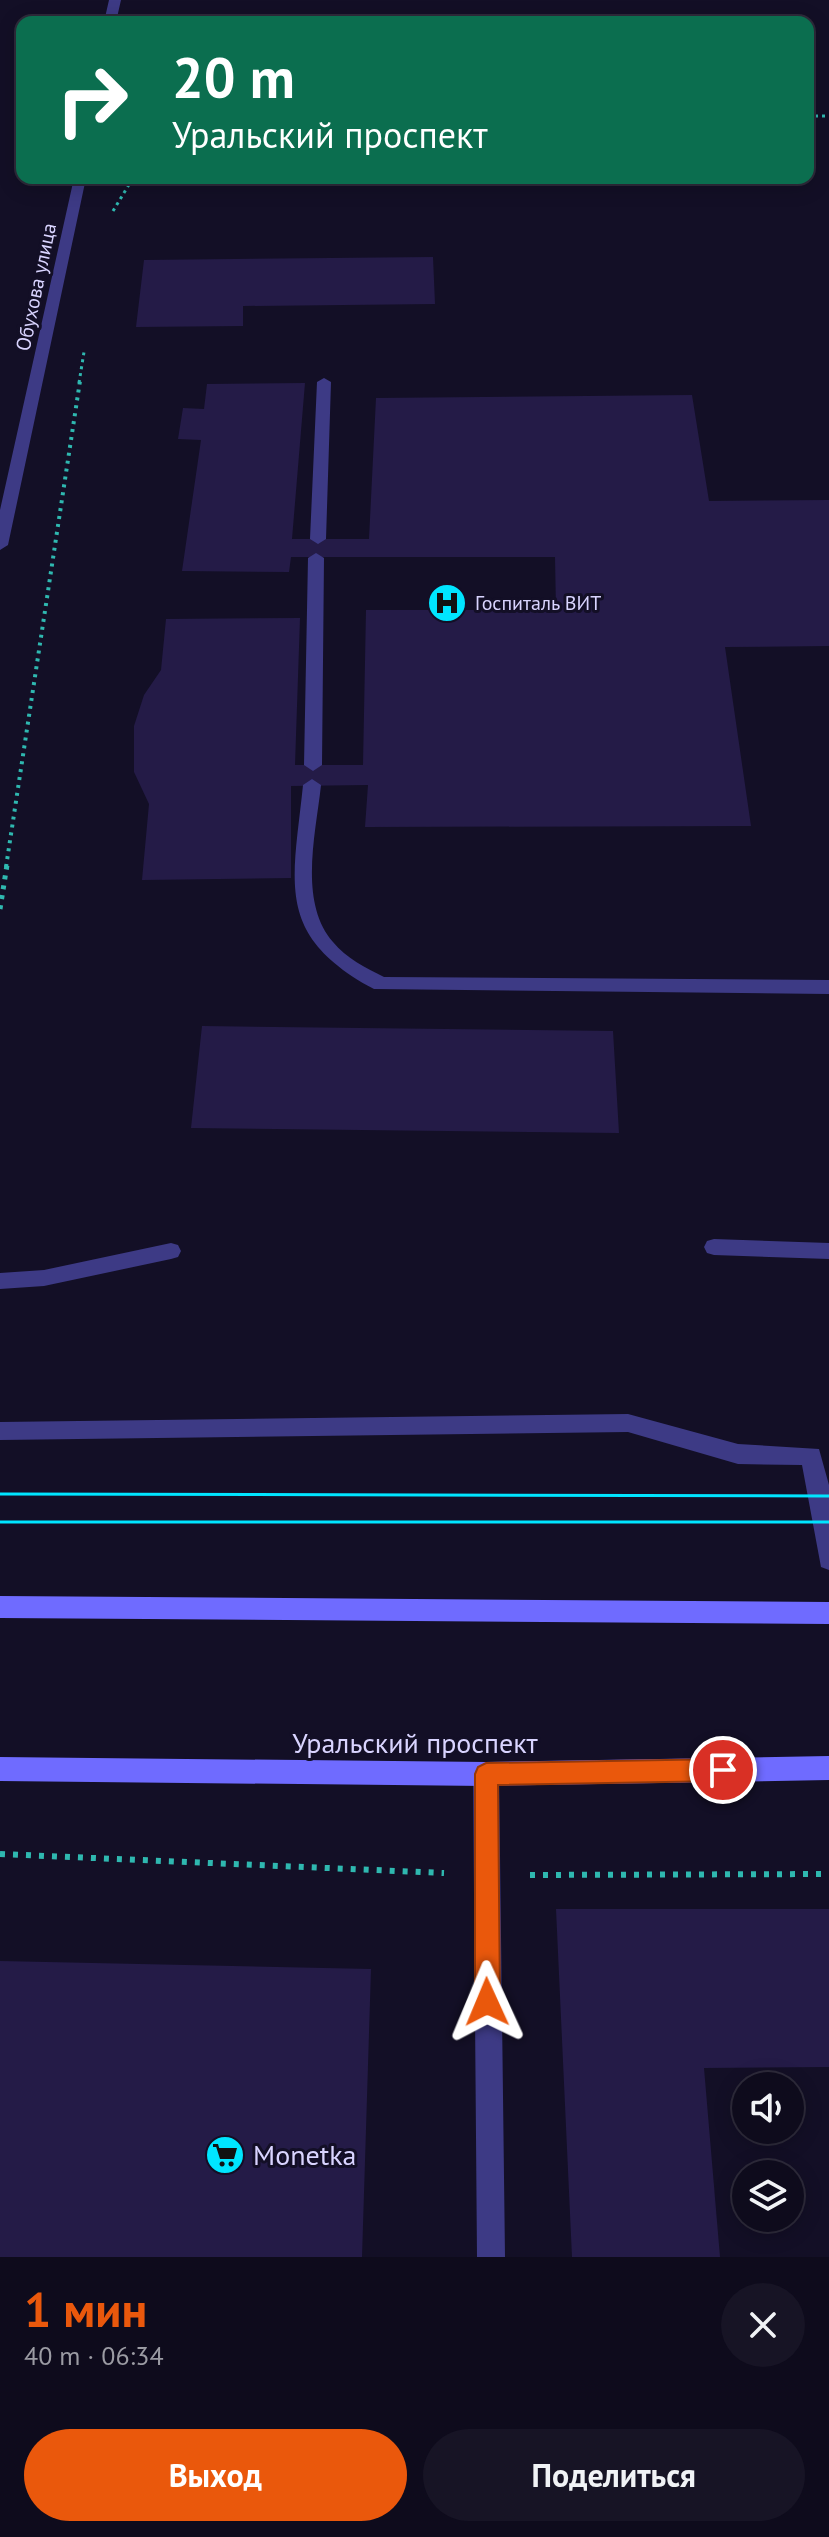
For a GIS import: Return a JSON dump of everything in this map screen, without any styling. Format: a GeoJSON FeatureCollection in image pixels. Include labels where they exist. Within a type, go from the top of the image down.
{"type":"FeatureCollection","features":[{"type":"Feature","properties":{"kind":"main road"},"geometry":{"type":"LineString","coordinates":[[0,1607],[829,1613]]}},
{"type":"Feature","properties":{"kind":"main road","name":"Уральский проспект"},"geometry":{"type":"LineString","coordinates":[[0,1769],[486,1774],[829,1768]]}},
{"type":"Feature","properties":{"kind":"street","name":"Обухова улица"},"geometry":{"type":"LineString","coordinates":[[0,545],[79,184]]}},
{"type":"Feature","properties":{"kind":"street"},"geometry":{"type":"LineString","coordinates":[[318,539],[324,382]]}},
{"type":"Feature","properties":{"kind":"street"},"geometry":{"type":"LineString","coordinates":[[313,765],[316,558]]}},
{"type":"Feature","properties":{"kind":"street"},"geometry":{"type":"LineString","coordinates":[[312,785],[303,891],[307,918],[322,946],[351,972],[381,984],[829,987]]}},
{"type":"Feature","properties":{"kind":"street"},"geometry":{"type":"LineString","coordinates":[[714,1247],[829,1251]]}},
{"type":"Feature","properties":{"kind":"street"},"geometry":{"type":"LineString","coordinates":[[0,1281],[44,1278],[171,1251]]}},
{"type":"Feature","properties":{"kind":"street"},"geometry":{"type":"LineString","coordinates":[[0,1431],[628,1423],[724,1451],[820,1452],[829,1560]]}},
{"type":"Feature","properties":{"kind":"street"},"geometry":{"type":"LineString","coordinates":[[486,1774],[491,2257]]}},
{"type":"Feature","properties":{"kind":"path"},"geometry":{"type":"LineString","coordinates":[[109,216],[129,184]]}},
{"type":"Feature","properties":{"kind":"path"},"geometry":{"type":"LineString","coordinates":[[0,909],[84,351]]}},
{"type":"Feature","properties":{"kind":"path"},"geometry":{"type":"LineString","coordinates":[[0,1854],[486,1875],[829,1874]]}},
{"type":"Feature","properties":{"kind":"building"},"geometry":{"type":"Polygon","coordinates":[[[433,257],[435,304],[243,306],[243,326],[136,327],[144,260],[433,257]]]}},
{"type":"Feature","properties":{"kind":"building"},"geometry":{"type":"Polygon","coordinates":[[[305,383],[292,539],[369,539],[376,398],[692,395],[709,501],[829,500],[829,646],[725,647],[751,826],[365,827],[368,785],[291,786],[291,878],[142,880],[149,804],[134,772],[134,726],[144,695],[161,670],[166,619],[300,618],[295,765],[363,765],[366,610],[556,610],[555,557],[291,557],[289,572],[182,571],[201,440],[178,439],[183,408],[204,409],[207,384],[305,383]]]}},
{"type":"Feature","properties":{"kind":"building"},"geometry":{"type":"Polygon","coordinates":[[[202,1026],[613,1031],[619,1133],[191,1128],[202,1026]]]}},
{"type":"Feature","properties":{"kind":"building"},"geometry":{"type":"Polygon","coordinates":[[[556,1909],[829,1909],[829,2067],[704,2068],[720,2257],[572,2257],[556,1909]]]}},
{"type":"Feature","properties":{"kind":"building"},"geometry":{"type":"Polygon","coordinates":[[[0,1961],[371,1969],[362,2257],[0,2257],[0,1961]]]}},
{"type":"Feature","properties":{"kind":"tram line"},"geometry":{"type":"LineString","coordinates":[[0,1494],[829,1496]]}},
{"type":"Feature","properties":{"kind":"tram line"},"geometry":{"type":"LineString","coordinates":[[0,1522],[829,1522]]}},
{"type":"Feature","properties":{"kind":"place","name":"Госпиталь ВИТ"},"geometry":{"type":"Point","coordinates":[447,603]}},
{"type":"Feature","properties":{"kind":"place","name":"Monetka"},"geometry":{"type":"Point","coordinates":[225,2155]}},
{"type":"Feature","properties":{"kind":"route"},"geometry":{"type":"LineString","coordinates":[[487,2002],[486,1774],[723,1770]]}}]}
